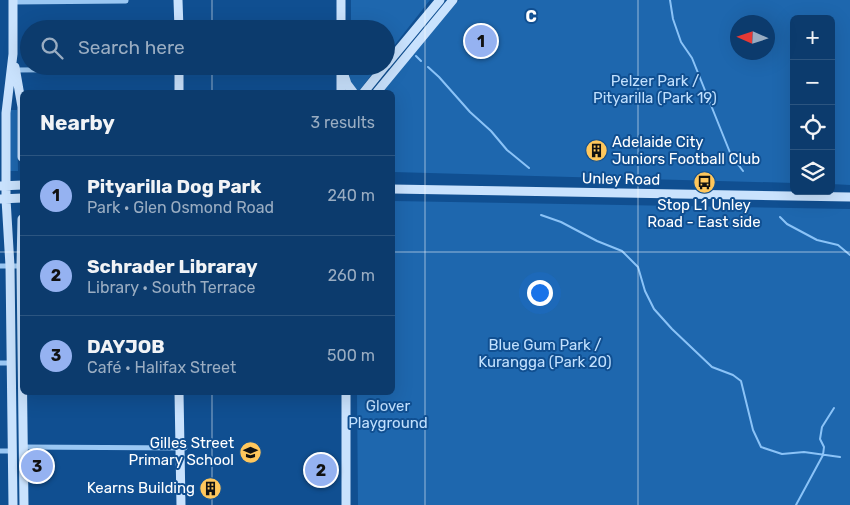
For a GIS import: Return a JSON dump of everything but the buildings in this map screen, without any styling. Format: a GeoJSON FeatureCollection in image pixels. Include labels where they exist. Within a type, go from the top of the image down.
{"type":"FeatureCollection","features":[{"type":"Feature","properties":{"kind":"street"},"geometry":{"type":"LineString","coordinates":[[178,0],[179,20]]}},
{"type":"Feature","properties":{"kind":"street"},"geometry":{"type":"LineString","coordinates":[[341,0],[341,20]]}},
{"type":"Feature","properties":{"kind":"street"},"geometry":{"type":"LineString","coordinates":[[395,67],[440,0]]}},
{"type":"Feature","properties":{"kind":"street"},"geometry":{"type":"LineString","coordinates":[[395,57],[453,0]]}},
{"type":"Feature","properties":{"kind":"street"},"geometry":{"type":"LineString","coordinates":[[20,96],[13,54],[13,1],[126,1]]}},
{"type":"Feature","properties":{"kind":"street"},"geometry":{"type":"LineString","coordinates":[[12,505],[10,266],[3,199],[3,116],[13,54]]}},
{"type":"Feature","properties":{"kind":"street"},"geometry":{"type":"LineString","coordinates":[[15,70],[20,70]]}},
{"type":"Feature","properties":{"kind":"street"},"geometry":{"type":"LineString","coordinates":[[179,75],[179,90]]}},
{"type":"Feature","properties":{"kind":"street"},"geometry":{"type":"LineString","coordinates":[[341,75],[341,90]]}},
{"type":"Feature","properties":{"kind":"street"},"geometry":{"type":"LineString","coordinates":[[344,75],[351,90]]}},
{"type":"Feature","properties":{"kind":"street"},"geometry":{"type":"LineString","coordinates":[[366,90],[378,75]]}},
{"type":"Feature","properties":{"kind":"street"},"geometry":{"type":"LineString","coordinates":[[378,90],[389,75]]}},
{"type":"Feature","properties":{"kind":"street"},"geometry":{"type":"LineString","coordinates":[[3,186],[20,185]]}},
{"type":"Feature","properties":{"kind":"street","name":"Unley Road"},"geometry":{"type":"LineString","coordinates":[[395,189],[850,197]]}},
{"type":"Feature","properties":{"kind":"street"},"geometry":{"type":"LineString","coordinates":[[3,199],[20,198]]}},
{"type":"Feature","properties":{"kind":"street"},"geometry":{"type":"LineString","coordinates":[[0,266],[20,266]]}},
{"type":"Feature","properties":{"kind":"street"},"geometry":{"type":"LineString","coordinates":[[11,349],[20,349]]}},
{"type":"Feature","properties":{"kind":"street"},"geometry":{"type":"LineString","coordinates":[[0,363],[11,363]]}},
{"type":"Feature","properties":{"kind":"street"},"geometry":{"type":"LineString","coordinates":[[22,395],[24,505]]}},
{"type":"Feature","properties":{"kind":"street"},"geometry":{"type":"LineString","coordinates":[[180,395],[186,505]]}},
{"type":"Feature","properties":{"kind":"street"},"geometry":{"type":"LineString","coordinates":[[181,505],[185,395]]}},
{"type":"Feature","properties":{"kind":"street"},"geometry":{"type":"LineString","coordinates":[[346,395],[346,505]]}},
{"type":"Feature","properties":{"kind":"street"},"geometry":{"type":"LineString","coordinates":[[22,447],[183,448]]}},
{"type":"Feature","properties":{"kind":"street"},"geometry":{"type":"LineString","coordinates":[[0,451],[12,450]]}},
{"type":"Feature","properties":{"kind":"green space"},"geometry":{"type":"Polygon","coordinates":[[[351,0],[430,0],[395,45],[395,20],[351,20],[351,0]]]}},
{"type":"Feature","properties":{"kind":"green space","name":"Pelzer Park / Pityarilla (Park 19)"},"geometry":{"type":"Polygon","coordinates":[[[459,0],[850,0],[850,185],[835,184],[835,15],[790,15],[790,183],[395,172],[395,90],[382,90],[459,0]]]}},
{"type":"Feature","properties":{"kind":"green space"},"geometry":{"type":"Polygon","coordinates":[[[349,75],[371,75],[360,90],[354,90],[350,87],[349,75]]]}},
{"type":"Feature","properties":{"kind":"green space"},"geometry":{"type":"Polygon","coordinates":[[[10,110],[17,110],[18,171],[7,171],[10,110]]]}},
{"type":"Feature","properties":{"kind":"green space","name":"Blue Gum Park / Kurangga (Park 20)"},"geometry":{"type":"Polygon","coordinates":[[[395,201],[850,209],[850,505],[358,505],[357,395],[395,395],[395,201]]]}},
{"type":"Feature","properties":{"kind":"waterway"},"geometry":{"type":"LineString","coordinates":[[670,0],[673,19],[681,42],[692,58],[731,155],[743,171]]}},
{"type":"Feature","properties":{"kind":"waterway"},"geometry":{"type":"LineString","coordinates":[[416,56],[421,61]]}},
{"type":"Feature","properties":{"kind":"waterway"},"geometry":{"type":"LineString","coordinates":[[428,67],[470,112],[491,131],[507,150],[529,168]]}},
{"type":"Feature","properties":{"kind":"waterway"},"geometry":{"type":"LineString","coordinates":[[541,215],[561,222],[597,241],[622,251],[638,267],[645,291],[654,309],[672,329],[712,367],[733,375],[741,381],[753,430],[761,447],[782,454],[804,452],[840,457]]}},
{"type":"Feature","properties":{"kind":"waterway"},"geometry":{"type":"LineString","coordinates":[[780,217],[787,224],[817,240],[838,245],[850,255]]}},
{"type":"Feature","properties":{"kind":"waterway"},"geometry":{"type":"LineString","coordinates":[[796,505],[823,455],[824,447],[820,439],[822,427],[834,408]]}},
{"type":"Feature","properties":{"kind":"place","name":"Pityarilla Dog Park"},"geometry":{"type":"Point","coordinates":[481,41]}},
{"type":"Feature","properties":{"kind":"place","name":"Adelaide City Juniors Football Club"},"geometry":{"type":"Point","coordinates":[596,151]}},
{"type":"Feature","properties":{"kind":"place","name":"Stop L1 Unley Road - East side"},"geometry":{"type":"Point","coordinates":[704,182]}},
{"type":"Feature","properties":{"kind":"place","name":"Gilles Street Primary School"},"geometry":{"type":"Point","coordinates":[250,452]}},
{"type":"Feature","properties":{"kind":"place","name":"DAYJOB"},"geometry":{"type":"Point","coordinates":[37,466]}},
{"type":"Feature","properties":{"kind":"place","name":"Schrader Libraray"},"geometry":{"type":"Point","coordinates":[321,470]}},
{"type":"Feature","properties":{"kind":"place","name":"Kearns Building"},"geometry":{"type":"Point","coordinates":[211,488]}},
{"type":"Feature","properties":{"kind":"park label","name":"Glover Playground"},"geometry":{"type":"Point","coordinates":[388,414]}}]}
